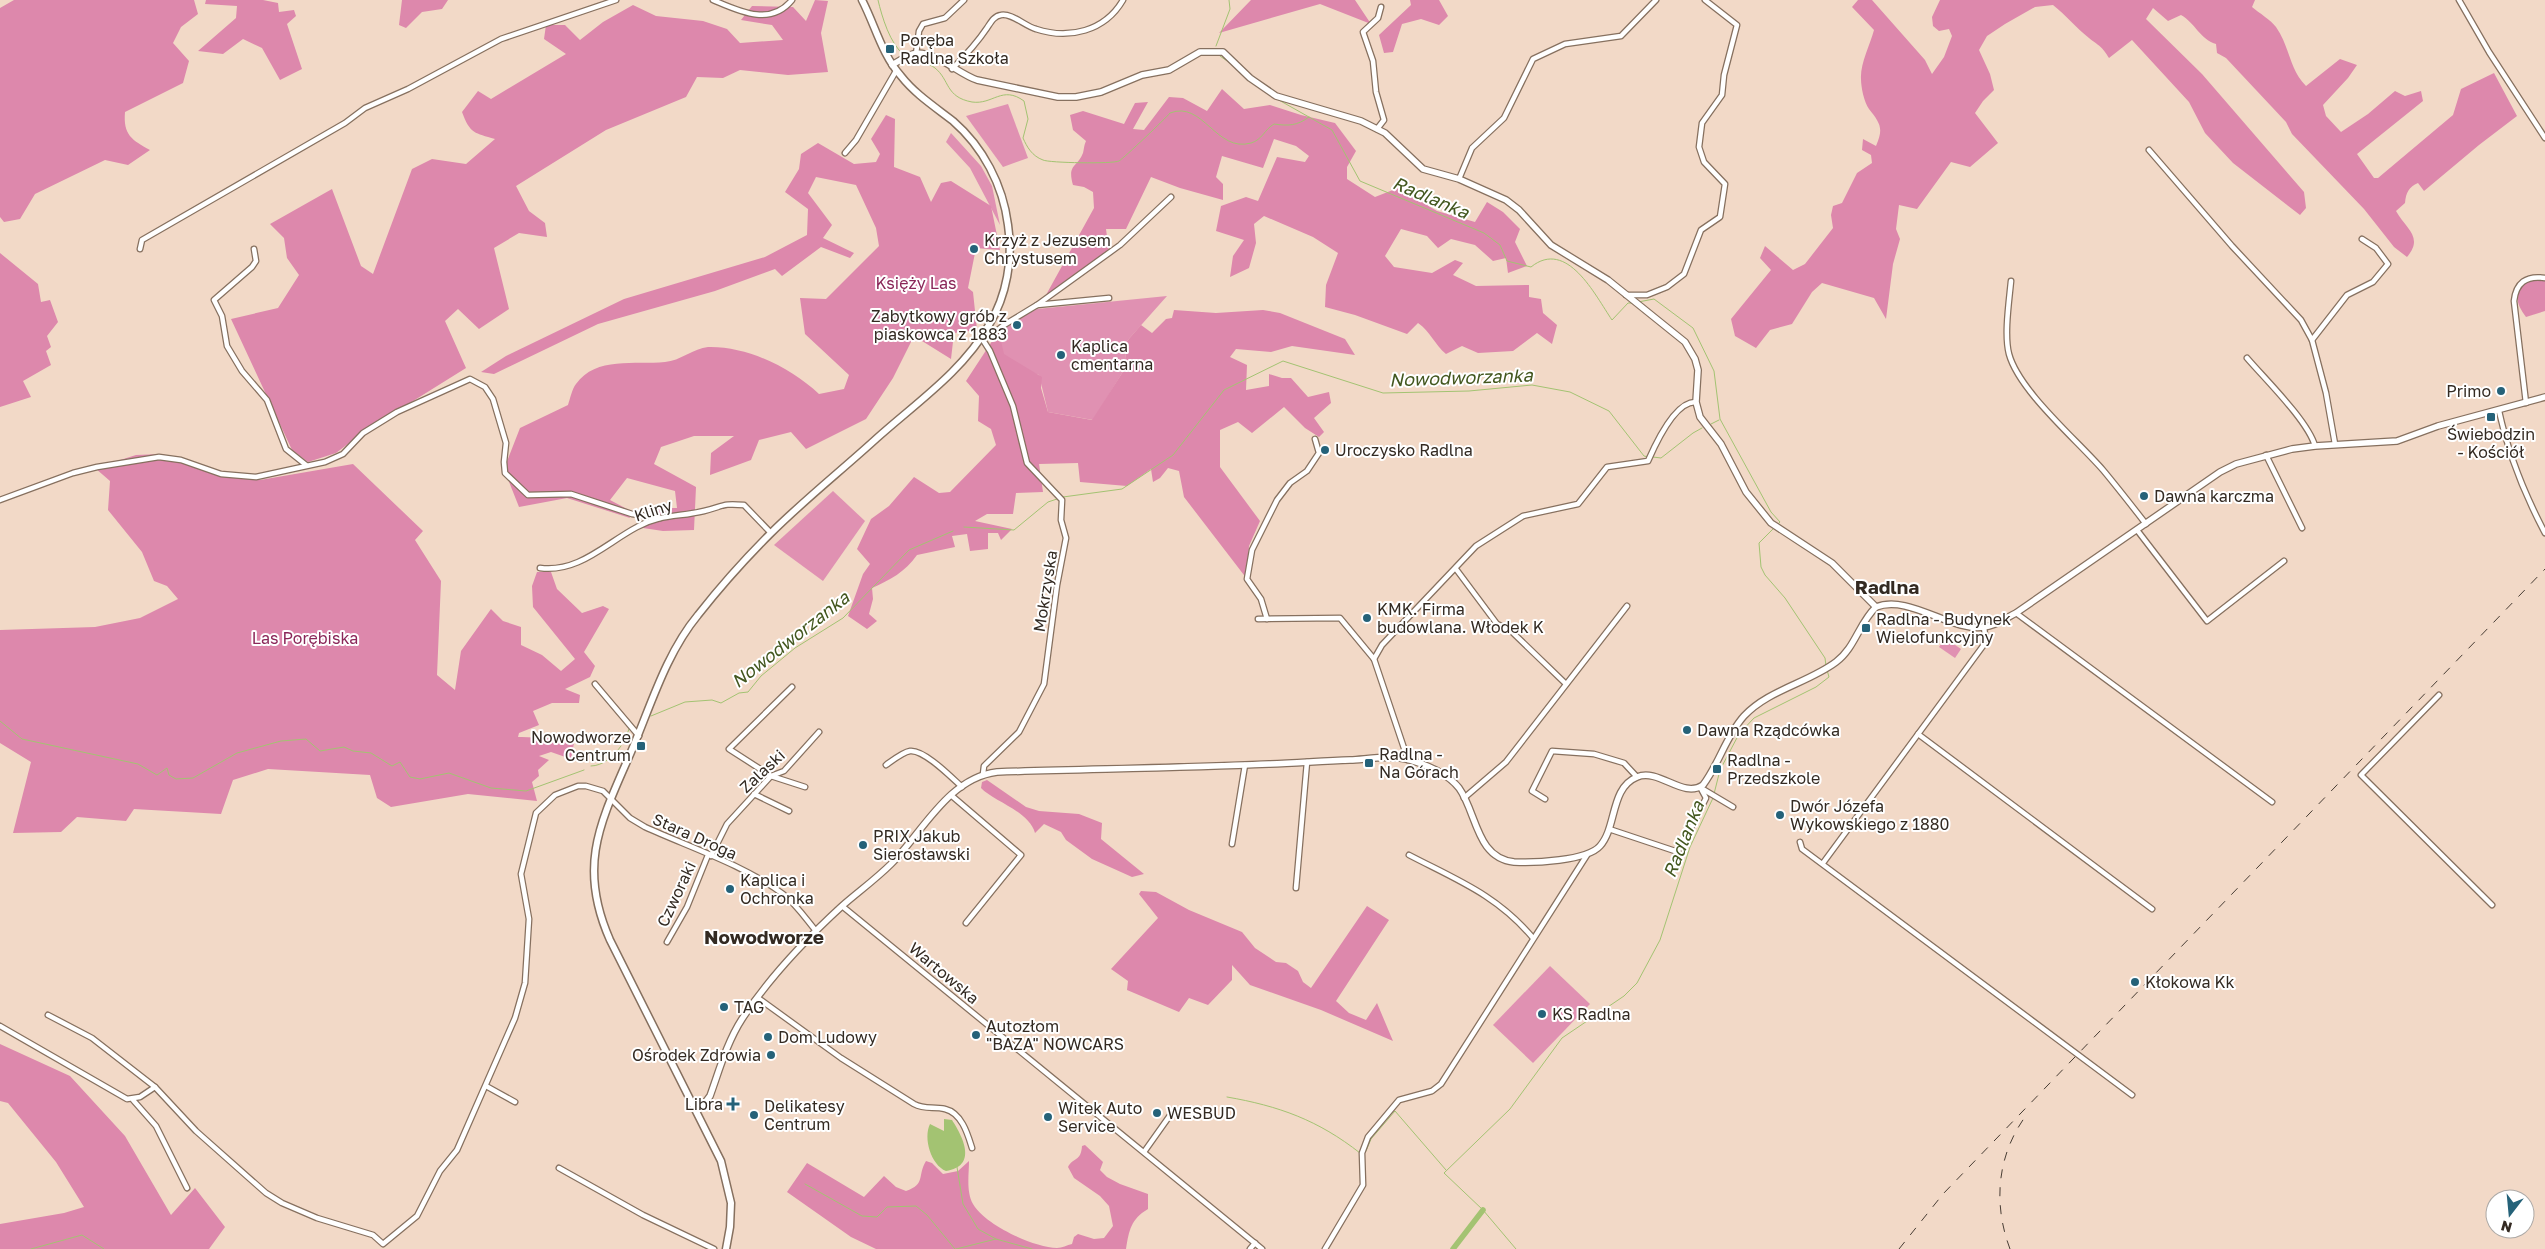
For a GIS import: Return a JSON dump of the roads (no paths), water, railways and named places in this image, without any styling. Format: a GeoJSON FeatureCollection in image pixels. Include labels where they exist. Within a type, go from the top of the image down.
{"type":"FeatureCollection","features":[{"type":"Feature","properties":{"kind":"main road"},"geometry":{"type":"LineString","coordinates":[[726,1249],[731,1212],[726,1175],[697,1108],[610,940],[596,902],[594,869],[600,825],[664,673],[686,631],[706,605],[771,533],[966,358],[983,335],[1003,295],[1010,256],[1008,221],[1000,189],[986,160],[971,140],[908,85],[894,68],[862,0]]}},
{"type":"Feature","properties":{"kind":"street"},"geometry":{"type":"LineString","coordinates":[[140,249],[142,240],[345,123],[365,108],[408,89],[502,39],[616,0]]}},
{"type":"Feature","properties":{"kind":"street"},"geometry":{"type":"LineString","coordinates":[[713,0],[744,13],[756,15],[772,14],[792,0]]}},
{"type":"Feature","properties":{"kind":"street"},"geometry":{"type":"LineString","coordinates":[[914,54],[919,31],[923,24],[945,18],[964,0]]}},
{"type":"Feature","properties":{"kind":"street"},"geometry":{"type":"LineString","coordinates":[[952,68],[974,48],[993,18],[1000,15],[1008,16],[1036,29],[1073,34],[1090,30],[1104,21],[1118,9],[1123,0]]}},
{"type":"Feature","properties":{"kind":"street"},"geometry":{"type":"LineString","coordinates":[[1458,179],[1472,148],[1504,118],[1534,59],[1565,44],[1620,36],[1632,27],[1656,0]]}},
{"type":"Feature","properties":{"kind":"street"},"geometry":{"type":"LineString","coordinates":[[1629,297],[1647,295],[1668,287],[1684,274],[1700,230],[1720,217],[1724,184],[1704,162],[1699,147],[1702,123],[1722,95],[1724,76],[1737,25],[1705,0]]}},
{"type":"Feature","properties":{"kind":"street"},"geometry":{"type":"LineString","coordinates":[[2459,0],[2489,52],[2545,138]]}},
{"type":"Feature","properties":{"kind":"street"},"geometry":{"type":"LineString","coordinates":[[1377,129],[1384,120],[1376,92],[1373,61],[1363,32],[1378,18],[1381,7]]}},
{"type":"Feature","properties":{"kind":"street"},"geometry":{"type":"LineString","coordinates":[[845,153],[856,140],[894,68],[904,59],[914,54],[934,57],[977,80],[1058,96],[1076,96],[1101,92],[1142,75],[1169,70],[1200,52],[1223,52],[1250,78],[1276,96],[1361,121],[1385,133],[1423,169],[1458,179],[1506,200],[1519,210],[1551,246],[1608,280],[1685,342],[1695,359],[1698,370],[1696,402],[1700,417],[1721,444],[1746,492],[1773,524],[1832,563],[1876,607]]}},
{"type":"Feature","properties":{"kind":"street"},"geometry":{"type":"LineString","coordinates":[[2149,150],[2232,246],[2301,320],[2312,340],[2326,393],[2335,444]]}},
{"type":"Feature","properties":{"kind":"street"},"geometry":{"type":"LineString","coordinates":[[983,335],[994,333],[1004,324],[1037,306],[1120,245],[1171,197]]}},
{"type":"Feature","properties":{"kind":"street"},"geometry":{"type":"LineString","coordinates":[[2312,340],[2347,295],[2373,282],[2388,264],[2376,248],[2362,239]]}},
{"type":"Feature","properties":{"kind":"street"},"geometry":{"type":"LineString","coordinates":[[254,249],[256,262],[214,300],[222,316],[227,346],[242,370],[267,400],[286,449],[306,466]]}},
{"type":"Feature","properties":{"kind":"street"},"geometry":{"type":"LineString","coordinates":[[2526,403],[2514,301],[2515,291],[2519,283],[2528,278],[2545,278]]}},
{"type":"Feature","properties":{"kind":"street"},"geometry":{"type":"LineString","coordinates":[[2011,281],[2008,342],[2009,354],[2015,368],[2040,401],[2103,470],[2146,524]]}},
{"type":"Feature","properties":{"kind":"street"},"geometry":{"type":"LineString","coordinates":[[1037,306],[1109,298]]}},
{"type":"Feature","properties":{"kind":"street","name":"Mokrzyska"},"geometry":{"type":"LineString","coordinates":[[983,335],[1013,406],[1027,463],[1062,500],[1061,520],[1066,538],[1057,585],[1044,684],[1019,732],[984,766],[983,774]]}},
{"type":"Feature","properties":{"kind":"street"},"geometry":{"type":"LineString","coordinates":[[2247,358],[2312,436],[2315,446]]}},
{"type":"Feature","properties":{"kind":"street"},"geometry":{"type":"LineString","coordinates":[[0,500],[74,473],[97,467],[159,457],[181,460],[221,474],[268,477],[335,458],[363,433],[397,412],[470,379],[485,387],[493,399],[506,443],[504,462],[506,474],[528,495],[571,494],[632,514],[660,518]]}},
{"type":"Feature","properties":{"kind":"street"},"geometry":{"type":"LineString","coordinates":[[1700,787],[1709,776],[1729,738],[1746,714],[1772,697],[1831,665],[1850,648],[1876,607],[1882,605],[1903,607],[1962,625],[1984,628],[2016,613],[2220,472],[2236,464],[2266,455],[2315,446],[2396,441],[2438,426],[2545,397]]}},
{"type":"Feature","properties":{"kind":"street"},"geometry":{"type":"LineString","coordinates":[[1374,659],[1382,645],[1476,546],[1523,516],[1578,504],[1608,467],[1648,461],[1666,426],[1686,404],[1696,402]]}},
{"type":"Feature","properties":{"kind":"street"},"geometry":{"type":"LineString","coordinates":[[2499,411],[2504,436],[2516,468],[2545,533]]}},
{"type":"Feature","properties":{"kind":"street"},"geometry":{"type":"LineString","coordinates":[[1267,619],[1260,598],[1247,579],[1252,550],[1277,500],[1290,482],[1307,471],[1319,454],[1315,438]]}},
{"type":"Feature","properties":{"kind":"street"},"geometry":{"type":"LineString","coordinates":[[2266,455],[2302,528]]}},
{"type":"Feature","properties":{"kind":"street","name":"Kliny"},"geometry":{"type":"LineString","coordinates":[[540,568],[563,568],[580,562],[638,526],[674,514],[703,511],[724,503],[744,505],[771,533]]}},
{"type":"Feature","properties":{"kind":"street"},"geometry":{"type":"LineString","coordinates":[[2137,530],[2207,620],[2284,561]]}},
{"type":"Feature","properties":{"kind":"street"},"geometry":{"type":"LineString","coordinates":[[1456,569],[1497,624],[1510,630],[1566,684]]}},
{"type":"Feature","properties":{"kind":"street"},"geometry":{"type":"LineString","coordinates":[[1464,798],[1506,762],[1626,606]]}},
{"type":"Feature","properties":{"kind":"street"},"geometry":{"type":"LineString","coordinates":[[2016,613],[2272,802]]}},
{"type":"Feature","properties":{"kind":"street"},"geometry":{"type":"LineString","coordinates":[[1258,619],[1340,618],[1374,659],[1408,760]]}},
{"type":"Feature","properties":{"kind":"street"},"geometry":{"type":"LineString","coordinates":[[1823,863],[1983,646],[1986,636],[1984,628]]}},
{"type":"Feature","properties":{"kind":"street"},"geometry":{"type":"LineString","coordinates":[[594,684],[638,736]]}},
{"type":"Feature","properties":{"kind":"street"},"geometry":{"type":"LineString","coordinates":[[792,687],[729,749],[771,776],[805,787]]}},
{"type":"Feature","properties":{"kind":"street"},"geometry":{"type":"LineString","coordinates":[[2439,695],[2361,775],[2492,905]]}},
{"type":"Feature","properties":{"kind":"street","name":"Zalaski"},"geometry":{"type":"LineString","coordinates":[[709,856],[727,824],[771,776],[784,771],[819,732]]}},
{"type":"Feature","properties":{"kind":"street"},"geometry":{"type":"LineString","coordinates":[[1918,734],[2152,909]]}},
{"type":"Feature","properties":{"kind":"street"},"geometry":{"type":"LineString","coordinates":[[886,765],[908,751],[917,751],[937,764],[962,786]]}},
{"type":"Feature","properties":{"kind":"street"},"geometry":{"type":"LineString","coordinates":[[1545,799],[1532,791],[1552,751],[1594,754],[1624,763],[1637,777]]}},
{"type":"Feature","properties":{"kind":"street"},"geometry":{"type":"LineString","coordinates":[[697,1108],[704,1104],[710,1096],[732,1038],[741,1021],[758,998],[816,931],[893,862],[962,786],[983,774],[997,772],[1245,765],[1377,758],[1408,760],[1442,774],[1458,787],[1484,844],[1499,858],[1516,862],[1529,862],[1587,855]]}},
{"type":"Feature","properties":{"kind":"street"},"geometry":{"type":"LineString","coordinates":[[1296,888],[1307,762]]}},
{"type":"Feature","properties":{"kind":"street"},"geometry":{"type":"LineString","coordinates":[[1232,844],[1245,765]]}},
{"type":"Feature","properties":{"kind":"street"},"geometry":{"type":"LineString","coordinates":[[1325,1249],[1363,1185],[1362,1153],[1368,1138],[1399,1100],[1432,1091],[1441,1084],[1587,855],[1601,845],[1609,829],[1620,794],[1629,782],[1637,777],[1649,776],[1688,788],[1700,787],[1733,807]]}},
{"type":"Feature","properties":{"kind":"street","name":"Stara Droga"},"geometry":{"type":"LineString","coordinates":[[383,1244],[412,1223],[423,1207],[440,1171],[457,1150],[507,1040],[525,983],[529,919],[521,874],[536,813],[555,795],[578,786],[593,787],[611,798],[630,818],[644,827],[742,870],[784,894],[816,931]]}},
{"type":"Feature","properties":{"kind":"street"},"geometry":{"type":"LineString","coordinates":[[1609,829],[1675,851],[1681,848],[1706,798],[1700,787]]}},
{"type":"Feature","properties":{"kind":"street"},"geometry":{"type":"LineString","coordinates":[[754,794],[789,811]]}},
{"type":"Feature","properties":{"kind":"street"},"geometry":{"type":"LineString","coordinates":[[952,796],[1021,855],[966,923]]}},
{"type":"Feature","properties":{"kind":"street"},"geometry":{"type":"LineString","coordinates":[[1800,842],[1802,849],[2132,1095]]}},
{"type":"Feature","properties":{"kind":"street"},"geometry":{"type":"LineString","coordinates":[[1408,855],[1459,879],[1505,908],[1533,938]]}},
{"type":"Feature","properties":{"kind":"street","name":"Czworaki"},"geometry":{"type":"LineString","coordinates":[[667,942],[687,907],[709,856]]}},
{"type":"Feature","properties":{"kind":"street","name":"Wartowska"},"geometry":{"type":"LineString","coordinates":[[842,906],[1262,1249]]}},
{"type":"Feature","properties":{"kind":"street"},"geometry":{"type":"LineString","coordinates":[[758,998],[841,1058],[914,1104],[923,1109],[945,1109],[953,1113],[967,1133],[972,1148]]}},
{"type":"Feature","properties":{"kind":"street"},"geometry":{"type":"LineString","coordinates":[[48,1015],[92,1038],[155,1087],[196,1131],[266,1193],[282,1204],[317,1218],[373,1235],[388,1249]]}},
{"type":"Feature","properties":{"kind":"street"},"geometry":{"type":"LineString","coordinates":[[0,1026],[100,1085],[127,1099],[133,1100],[156,1126],[188,1188]]}},
{"type":"Feature","properties":{"kind":"street"},"geometry":{"type":"LineString","coordinates":[[486,1086],[515,1102]]}},
{"type":"Feature","properties":{"kind":"street"},"geometry":{"type":"LineString","coordinates":[[133,1100],[155,1087]]}},
{"type":"Feature","properties":{"kind":"street"},"geometry":{"type":"LineString","coordinates":[[1144,1152],[1171,1114]]}},
{"type":"Feature","properties":{"kind":"street"},"geometry":{"type":"LineString","coordinates":[[559,1168],[643,1215],[714,1249]]}},
{"type":"Feature","properties":{"kind":"street"},"geometry":{"type":"LineString","coordinates":[[1250,1249],[1255,1243]]}},
{"type":"Feature","properties":{"kind":"waterway"},"geometry":{"type":"LineString","coordinates":[[878,0],[884,22],[891,37],[904,55]]}},
{"type":"Feature","properties":{"kind":"waterway"},"geometry":{"type":"LineString","coordinates":[[1216,46],[1230,9],[1229,0]]}},
{"type":"Feature","properties":{"kind":"waterway","name":"Radlanka"},"geometry":{"type":"LineString","coordinates":[[1220,56],[1230,63]]}},
{"type":"Feature","properties":{"kind":"waterway"},"geometry":{"type":"LineString","coordinates":[[910,59],[935,68],[952,92],[963,100],[979,102],[1003,95],[1010,95],[1024,101],[1028,119],[1023,138],[1033,154],[1048,161],[1094,163],[1119,161],[1170,113],[1182,111],[1192,114],[1228,141],[1239,144],[1255,142],[1274,124],[1292,125],[1309,117]]}},
{"type":"Feature","properties":{"kind":"waterway","name":"Radlanka"},"geometry":{"type":"LineString","coordinates":[[1252,82],[1271,96]]}},
{"type":"Feature","properties":{"kind":"waterway","name":"Radlanka"},"geometry":{"type":"LineString","coordinates":[[1277,99],[1332,130],[1360,181],[1484,233],[1500,245],[1507,261],[1531,267],[1544,260],[1556,260],[1568,264],[1579,273],[1612,320],[1628,303],[1632,303]]}},
{"type":"Feature","properties":{"kind":"waterway"},"geometry":{"type":"LineString","coordinates":[[1638,302],[1654,299],[1693,328],[1714,371],[1720,419],[1771,512],[1780,522],[1778,524]]}},
{"type":"Feature","properties":{"kind":"waterway","name":"Nowodworzanka"},"geometry":{"type":"LineString","coordinates":[[1063,497],[1122,489],[1173,455],[1224,390],[1283,361],[1383,393],[1469,391],[1532,385],[1570,392],[1609,411],[1644,456],[1648,457]]}},
{"type":"Feature","properties":{"kind":"waterway"},"geometry":{"type":"LineString","coordinates":[[1711,424],[1719,420]]}},
{"type":"Feature","properties":{"kind":"waterway","name":"Nowodworzanka"},"geometry":{"type":"LineString","coordinates":[[1653,457],[1661,458],[1702,428]]}},
{"type":"Feature","properties":{"kind":"waterway","name":"Nowodworzanka"},"geometry":{"type":"LineString","coordinates":[[964,527],[1014,530],[1048,502],[1057,499]]}},
{"type":"Feature","properties":{"kind":"waterway","name":"Radlanka"},"geometry":{"type":"LineString","coordinates":[[1775,527],[1759,543],[1761,567],[1765,575],[1785,598],[1825,658],[1826,666]]}},
{"type":"Feature","properties":{"kind":"waterway","name":"Nowodworzanka"},"geometry":{"type":"LineString","coordinates":[[651,716],[685,702],[712,700],[721,703],[739,693],[748,692],[761,676],[795,648],[843,618],[909,550],[953,531]]}},
{"type":"Feature","properties":{"kind":"waterway","name":"Radlanka"},"geometry":{"type":"LineString","coordinates":[[1714,794],[1720,770],[1739,734],[1754,718],[1816,687],[1829,677],[1827,670]]}},
{"type":"Feature","properties":{"kind":"waterway","name":"Nowodworzanka"},"geometry":{"type":"LineString","coordinates":[[0,721],[22,739],[138,764],[157,775],[167,768],[169,775],[176,779],[193,778],[237,753],[281,741],[306,739],[320,751],[344,747],[353,751],[371,753],[392,766],[400,762],[410,777],[420,779],[449,773],[491,788],[526,791],[584,770]]}},
{"type":"Feature","properties":{"kind":"waterway","name":"Nowodworzanka"},"geometry":{"type":"LineString","coordinates":[[624,742],[629,729]]}},
{"type":"Feature","properties":{"kind":"waterway","name":"Nowodworzanka"},"geometry":{"type":"LineString","coordinates":[[591,766],[608,760],[621,746]]}},
{"type":"Feature","properties":{"kind":"waterway","name":"Radlanka"},"geometry":{"type":"LineString","coordinates":[[1516,1249],[1483,1210],[1444,1173],[1510,1109],[1562,1038],[1624,996],[1637,983],[1660,940],[1690,847],[1713,798]]}},
{"type":"Feature","properties":{"kind":"waterway"},"geometry":{"type":"LineString","coordinates":[[1227,1097],[1264,1105],[1297,1116],[1329,1132],[1360,1153]]}},
{"type":"Feature","properties":{"kind":"waterway"},"geometry":{"type":"LineString","coordinates":[[1366,1151],[1371,1139],[1395,1111],[1446,1170]]}},
{"type":"Feature","properties":{"kind":"waterway"},"geometry":{"type":"LineString","coordinates":[[957,1167],[963,1204],[978,1229],[996,1239]]}},
{"type":"Feature","properties":{"kind":"waterway"},"geometry":{"type":"LineString","coordinates":[[805,1184],[862,1216],[877,1217],[887,1207],[916,1206],[927,1215],[955,1249]]}},
{"type":"Feature","properties":{"kind":"waterway"},"geometry":{"type":"LineString","coordinates":[[1453,1249],[1483,1210]]}},
{"type":"Feature","properties":{"kind":"waterway"},"geometry":{"type":"LineString","coordinates":[[31,1249],[82,1235],[104,1249]]}},
{"type":"Feature","properties":{"kind":"waterway"},"geometry":{"type":"LineString","coordinates":[[956,1249],[996,1239],[1032,1249]]}},
{"type":"Feature","properties":{"kind":"railway"},"geometry":{"type":"LineString","coordinates":[[1899,1249],[1943,1194],[2545,569]]}},
{"type":"Feature","properties":{"kind":"railway"},"geometry":{"type":"LineString","coordinates":[[2010,1249],[2001,1215],[2001,1181],[2003,1164],[2008,1148],[2025,1117]]}},
{"type":"Feature","properties":{"kind":"place","name":"Poręba Radlna Szkoła"},"geometry":{"type":"Point","coordinates":[890,49]}},
{"type":"Feature","properties":{"kind":"place","name":"Krzyż z Jezusem Chrystusem"},"geometry":{"type":"Point","coordinates":[974,249]}},
{"type":"Feature","properties":{"kind":"place","name":"Zabytkowy grób z piaskowca z 1883"},"geometry":{"type":"Point","coordinates":[1017,325]}},
{"type":"Feature","properties":{"kind":"place","name":"Kaplica cmentarna"},"geometry":{"type":"Point","coordinates":[1061,355]}},
{"type":"Feature","properties":{"kind":"place","name":"Primo"},"geometry":{"type":"Point","coordinates":[2501,391]}},
{"type":"Feature","properties":{"kind":"place","name":"Świebodzin - Kościół"},"geometry":{"type":"Point","coordinates":[2491,417]}},
{"type":"Feature","properties":{"kind":"place","name":"Uroczysko Radlna"},"geometry":{"type":"Point","coordinates":[1325,450]}},
{"type":"Feature","properties":{"kind":"place","name":"Dawna karczma"},"geometry":{"type":"Point","coordinates":[2144,496]}},
{"type":"Feature","properties":{"kind":"place","name":"KMK. Firma budowlana. Włodek K"},"geometry":{"type":"Point","coordinates":[1367,618]}},
{"type":"Feature","properties":{"kind":"place","name":"Radlna - Budynek Wielofunkcyjny"},"geometry":{"type":"Point","coordinates":[1866,628]}},
{"type":"Feature","properties":{"kind":"place","name":"Dawna Rządcówka"},"geometry":{"type":"Point","coordinates":[1687,730]}},
{"type":"Feature","properties":{"kind":"place","name":"Nowodworze Centrum"},"geometry":{"type":"Point","coordinates":[641,746]}},
{"type":"Feature","properties":{"kind":"place","name":"Radlna - Na Górach"},"geometry":{"type":"Point","coordinates":[1369,763]}},
{"type":"Feature","properties":{"kind":"place","name":"Radlna - Przedszkole"},"geometry":{"type":"Point","coordinates":[1717,769]}},
{"type":"Feature","properties":{"kind":"place","name":"Dwór Józefa Wykowskiego z 1880"},"geometry":{"type":"Point","coordinates":[1780,815]}},
{"type":"Feature","properties":{"kind":"place","name":"PRIX Jakub Sierosławski"},"geometry":{"type":"Point","coordinates":[863,845]}},
{"type":"Feature","properties":{"kind":"place","name":"Kaplica i Ochronka"},"geometry":{"type":"Point","coordinates":[730,889]}},
{"type":"Feature","properties":{"kind":"place","name":"Kłokowa Kk"},"geometry":{"type":"Point","coordinates":[2135,982]}},
{"type":"Feature","properties":{"kind":"place","name":"TAG"},"geometry":{"type":"Point","coordinates":[724,1007]}},
{"type":"Feature","properties":{"kind":"place","name":"KS Radlna"},"geometry":{"type":"Point","coordinates":[1542,1014]}},
{"type":"Feature","properties":{"kind":"place","name":"Autozłom \"BAZA\" NOWCARS"},"geometry":{"type":"Point","coordinates":[976,1035]}},
{"type":"Feature","properties":{"kind":"place","name":"Dom Ludowy"},"geometry":{"type":"Point","coordinates":[768,1037]}},
{"type":"Feature","properties":{"kind":"place","name":"Ośrodek Zdrowia"},"geometry":{"type":"Point","coordinates":[771,1055]}},
{"type":"Feature","properties":{"kind":"place","name":"Libra"},"geometry":{"type":"Point","coordinates":[733,1104]}},
{"type":"Feature","properties":{"kind":"place","name":"WESBUD"},"geometry":{"type":"Point","coordinates":[1157,1113]}},
{"type":"Feature","properties":{"kind":"place","name":"Delikatesy Centrum"},"geometry":{"type":"Point","coordinates":[754,1115]}},
{"type":"Feature","properties":{"kind":"place","name":"Witek Auto Service"},"geometry":{"type":"Point","coordinates":[1048,1117]}},
{"type":"Feature","properties":{"kind":"district","name":"Radlna"},"geometry":{"type":"Point","coordinates":[1887,586]}},
{"type":"Feature","properties":{"kind":"district","name":"Nowodworze"},"geometry":{"type":"Point","coordinates":[764,936]}},
{"type":"Feature","properties":{"kind":"park label","name":"Księży Las"},"geometry":{"type":"Point","coordinates":[916,283]}},
{"type":"Feature","properties":{"kind":"park label","name":"Las Porębiska"},"geometry":{"type":"Point","coordinates":[305,638]}}]}
